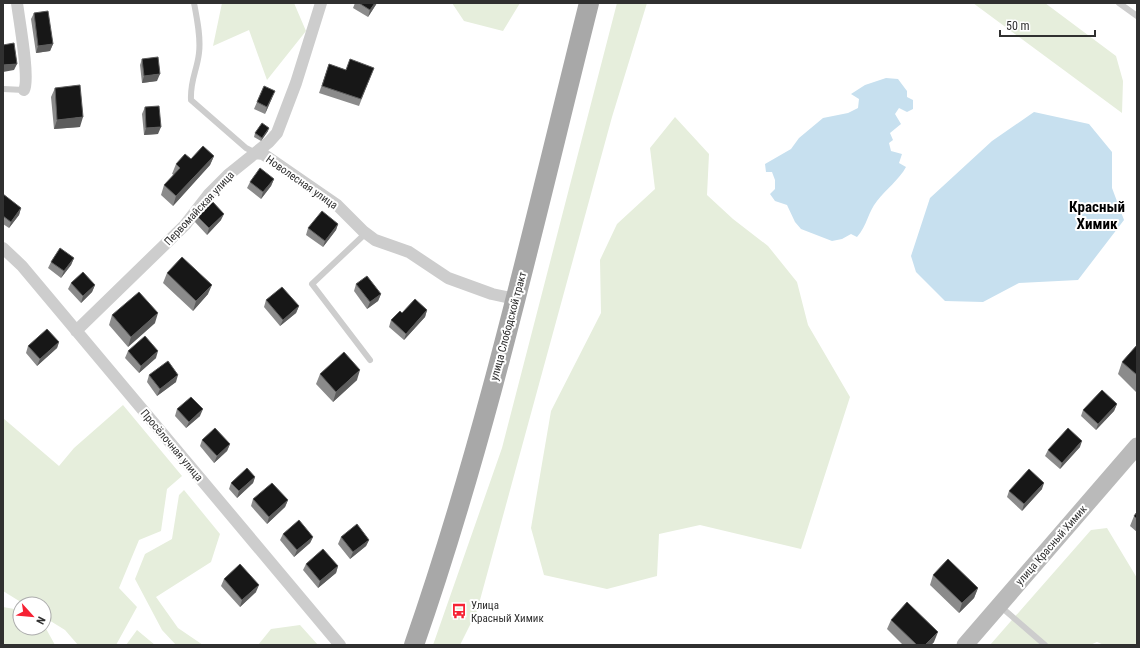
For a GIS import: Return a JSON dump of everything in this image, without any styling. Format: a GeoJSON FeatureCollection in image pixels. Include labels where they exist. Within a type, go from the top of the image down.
{"type":"FeatureCollection","features":[{"type":"Feature","properties":{"kind":"main road","name":"улица Слободской тракт"},"geometry":{"type":"LineString","coordinates":[[414,645],[443,563],[515,299],[589,3]]}},
{"type":"Feature","properties":{"kind":"street"},"geometry":{"type":"LineString","coordinates":[[17,3],[25,63],[26,86],[24,90]]}},
{"type":"Feature","properties":{"kind":"street","name":"Первомайская улица"},"geometry":{"type":"LineString","coordinates":[[76,331],[185,225],[209,194],[228,175],[277,133],[281,125],[321,3]]}},
{"type":"Feature","properties":{"kind":"street","name":"Новолесная улица"},"geometry":{"type":"LineString","coordinates":[[256,152],[262,154],[337,205],[366,233],[385,244],[409,252],[448,278],[492,294],[515,299]]}},
{"type":"Feature","properties":{"kind":"street","name":"Просёлочная улица"},"geometry":{"type":"LineString","coordinates":[[3,248],[22,266],[340,645]]}},
{"type":"Feature","properties":{"kind":"street","name":"улица Красный Химик"},"geometry":{"type":"LineString","coordinates":[[965,645],[1137,446]]}},
{"type":"Feature","properties":{"kind":"lane"},"geometry":{"type":"LineString","coordinates":[[194,3],[199,34],[199,54],[190,85],[191,100],[246,148],[256,152]]}},
{"type":"Feature","properties":{"kind":"lane"},"geometry":{"type":"LineString","coordinates":[[1119,3],[1137,16]]}},
{"type":"Feature","properties":{"kind":"lane"},"geometry":{"type":"LineString","coordinates":[[3,89],[24,90]]}},
{"type":"Feature","properties":{"kind":"lane"},"geometry":{"type":"LineString","coordinates":[[366,233],[312,284],[370,360]]}},
{"type":"Feature","properties":{"kind":"lane"},"geometry":{"type":"LineString","coordinates":[[999,605],[1044,645]]}},
{"type":"Feature","properties":{"kind":"green space"},"geometry":{"type":"Polygon","coordinates":[[[222,3],[294,3],[306,31],[267,80],[249,30],[213,46],[222,3]]]}},
{"type":"Feature","properties":{"kind":"green space"},"geometry":{"type":"Polygon","coordinates":[[[452,3],[520,3],[503,31],[464,21],[452,3]]]}},
{"type":"Feature","properties":{"kind":"green space"},"geometry":{"type":"Polygon","coordinates":[[[617,3],[647,3],[612,117],[477,611],[460,645],[433,645],[502,448],[617,3]]]}},
{"type":"Feature","properties":{"kind":"green space"},"geometry":{"type":"Polygon","coordinates":[[[973,3],[1045,3],[1116,56],[1123,81],[1122,113],[973,3]]]}},
{"type":"Feature","properties":{"kind":"green space"},"geometry":{"type":"Polygon","coordinates":[[[675,117],[709,154],[707,195],[733,219],[768,246],[797,282],[808,325],[850,397],[801,549],[700,525],[659,534],[657,576],[607,589],[544,575],[531,528],[551,411],[601,313],[600,260],[617,224],[655,189],[650,148],[675,117]]]}},
{"type":"Feature","properties":{"kind":"green space"},"geometry":{"type":"Polygon","coordinates":[[[123,405],[182,476],[167,489],[161,531],[139,540],[119,588],[137,607],[116,645],[78,645],[65,630],[52,622],[52,596],[12,597],[3,591],[3,418],[59,466],[74,448],[123,405]]]}},
{"type":"Feature","properties":{"kind":"green space"},"geometry":{"type":"Polygon","coordinates":[[[184,490],[220,534],[211,562],[156,597],[178,628],[203,645],[176,645],[162,630],[135,579],[145,554],[172,539],[179,495],[184,490]]]}},
{"type":"Feature","properties":{"kind":"green space"},"geometry":{"type":"Polygon","coordinates":[[[1107,528],[1137,578],[1137,645],[1104,645],[1097,642],[1090,645],[990,645],[1091,530],[1107,528]]]}},
{"type":"Feature","properties":{"kind":"green space"},"geometry":{"type":"Polygon","coordinates":[[[3,607],[12,609],[12,636],[50,636],[55,645],[3,645],[3,607]]]}},
{"type":"Feature","properties":{"kind":"green space"},"geometry":{"type":"Polygon","coordinates":[[[300,625],[318,645],[258,645],[271,629],[300,625]]]}},
{"type":"Feature","properties":{"kind":"green space"},"geometry":{"type":"Polygon","coordinates":[[[137,630],[155,645],[126,645],[137,630]]]}},
{"type":"Feature","properties":{"kind":"water"},"geometry":{"type":"Polygon","coordinates":[[[886,78],[898,79],[907,91],[907,97],[913,100],[913,109],[907,112],[899,108],[895,114],[901,124],[890,133],[893,140],[889,143],[891,151],[902,154],[899,163],[906,167],[900,176],[874,205],[857,237],[851,234],[842,239],[832,241],[801,229],[795,222],[787,205],[775,201],[770,194],[775,189],[775,180],[772,172],[766,172],[765,164],[791,149],[799,138],[823,118],[848,113],[858,108],[859,99],[851,94],[865,85],[886,78]]]}},
{"type":"Feature","properties":{"kind":"water"},"geometry":{"type":"Polygon","coordinates":[[[1034,112],[1089,124],[1112,152],[1112,188],[1124,220],[1078,280],[1019,283],[983,302],[945,301],[916,272],[911,256],[930,198],[992,141],[1034,112]]]}},
{"type":"Feature","properties":{"kind":"building"},"geometry":{"type":"Polygon","coordinates":[[[359,3],[375,3],[370,10],[359,3]]]}},
{"type":"Feature","properties":{"kind":"building"},"geometry":{"type":"Polygon","coordinates":[[[48,11],[53,44],[38,46],[34,13],[48,11]]]}},
{"type":"Feature","properties":{"kind":"building"},"geometry":{"type":"Polygon","coordinates":[[[14,43],[17,64],[3,65],[3,45],[14,43]]]}},
{"type":"Feature","properties":{"kind":"building"},"geometry":{"type":"Polygon","coordinates":[[[158,57],[160,74],[144,76],[142,59],[158,57]]]}},
{"type":"Feature","properties":{"kind":"building"},"geometry":{"type":"Polygon","coordinates":[[[350,59],[374,68],[361,99],[322,86],[329,64],[346,70],[350,59]]]}},
{"type":"Feature","properties":{"kind":"building"},"geometry":{"type":"Polygon","coordinates":[[[80,85],[83,117],[57,120],[55,88],[80,85]]]}},
{"type":"Feature","properties":{"kind":"building"},"geometry":{"type":"Polygon","coordinates":[[[264,86],[275,91],[267,107],[257,102],[264,86]]]}},
{"type":"Feature","properties":{"kind":"building"},"geometry":{"type":"Polygon","coordinates":[[[159,106],[161,127],[146,128],[145,107],[159,106]]]}},
{"type":"Feature","properties":{"kind":"building"},"geometry":{"type":"Polygon","coordinates":[[[262,123],[269,128],[262,138],[255,133],[262,123]]]}},
{"type":"Feature","properties":{"kind":"building"},"geometry":{"type":"Polygon","coordinates":[[[203,146],[214,156],[176,196],[164,185],[180,168],[176,164],[185,154],[191,159],[203,146]]]}},
{"type":"Feature","properties":{"kind":"building"},"geometry":{"type":"Polygon","coordinates":[[[260,168],[274,179],[263,192],[250,182],[260,168]]]}},
{"type":"Feature","properties":{"kind":"building"},"geometry":{"type":"Polygon","coordinates":[[[3,194],[21,208],[11,222],[3,216],[3,194]]]}},
{"type":"Feature","properties":{"kind":"building"},"geometry":{"type":"Polygon","coordinates":[[[212,201],[224,214],[209,228],[197,216],[212,201]]]}},
{"type":"Feature","properties":{"kind":"building"},"geometry":{"type":"Polygon","coordinates":[[[322,211],[338,224],[325,241],[308,228],[322,211]]]}},
{"type":"Feature","properties":{"kind":"building"},"geometry":{"type":"Polygon","coordinates":[[[60,248],[74,258],[64,271],[51,262],[60,248]]]}},
{"type":"Feature","properties":{"kind":"building"},"geometry":{"type":"Polygon","coordinates":[[[182,257],[212,285],[196,301],[167,273],[182,257]]]}},
{"type":"Feature","properties":{"kind":"building"},"geometry":{"type":"Polygon","coordinates":[[[83,272],[95,285],[83,296],[71,283],[83,272]]]}},
{"type":"Feature","properties":{"kind":"building"},"geometry":{"type":"Polygon","coordinates":[[[367,276],[381,294],[370,302],[356,284],[367,276]]]}},
{"type":"Feature","properties":{"kind":"building"},"geometry":{"type":"Polygon","coordinates":[[[282,287],[299,306],[283,320],[266,300],[282,287]]]}},
{"type":"Feature","properties":{"kind":"building"},"geometry":{"type":"Polygon","coordinates":[[[139,292],[158,313],[131,337],[112,315],[139,292]]]}},
{"type":"Feature","properties":{"kind":"building"},"geometry":{"type":"Polygon","coordinates":[[[415,299],[427,310],[406,334],[391,320],[400,311],[402,313],[415,299]]]}},
{"type":"Feature","properties":{"kind":"building"},"geometry":{"type":"Polygon","coordinates":[[[47,329],[59,342],[40,359],[28,346],[47,329]]]}},
{"type":"Feature","properties":{"kind":"building"},"geometry":{"type":"Polygon","coordinates":[[[145,336],[158,351],[141,366],[128,351],[145,336]]]}},
{"type":"Feature","properties":{"kind":"building"},"geometry":{"type":"Polygon","coordinates":[[[1137,345],[1137,375],[1122,362],[1137,345]]]}},
{"type":"Feature","properties":{"kind":"building"},"geometry":{"type":"Polygon","coordinates":[[[344,352],[360,370],[336,392],[320,374],[344,352]]]}},
{"type":"Feature","properties":{"kind":"building"},"geometry":{"type":"Polygon","coordinates":[[[168,361],[178,375],[160,389],[149,375],[168,361]]]}},
{"type":"Feature","properties":{"kind":"building"},"geometry":{"type":"Polygon","coordinates":[[[1102,390],[1117,404],[1098,424],[1083,410],[1102,390]]]}},
{"type":"Feature","properties":{"kind":"building"},"geometry":{"type":"Polygon","coordinates":[[[191,397],[203,409],[189,422],[177,409],[191,397]]]}},
{"type":"Feature","properties":{"kind":"building"},"geometry":{"type":"Polygon","coordinates":[[[215,428],[230,444],[217,456],[202,440],[215,428]]]}},
{"type":"Feature","properties":{"kind":"building"},"geometry":{"type":"Polygon","coordinates":[[[1068,428],[1082,441],[1062,463],[1048,450],[1068,428]]]}},
{"type":"Feature","properties":{"kind":"building"},"geometry":{"type":"Polygon","coordinates":[[[247,468],[255,477],[239,491],[231,483],[247,468]]]}},
{"type":"Feature","properties":{"kind":"building"},"geometry":{"type":"Polygon","coordinates":[[[1029,469],[1044,483],[1024,504],[1009,491],[1029,469]]]}},
{"type":"Feature","properties":{"kind":"building"},"geometry":{"type":"Polygon","coordinates":[[[272,483],[288,500],[269,517],[253,499],[272,483]]]}},
{"type":"Feature","properties":{"kind":"building"},"geometry":{"type":"Polygon","coordinates":[[[1137,512],[1137,519],[1134,516],[1137,512]]]}},
{"type":"Feature","properties":{"kind":"building"},"geometry":{"type":"Polygon","coordinates":[[[299,520],[313,537],[297,550],[283,534],[299,520]]]}},
{"type":"Feature","properties":{"kind":"building"},"geometry":{"type":"Polygon","coordinates":[[[357,524],[369,540],[353,552],[341,537],[357,524]]]}},
{"type":"Feature","properties":{"kind":"building"},"geometry":{"type":"Polygon","coordinates":[[[323,549],[338,566],[320,581],[306,564],[323,549]]]}},
{"type":"Feature","properties":{"kind":"building"},"geometry":{"type":"Polygon","coordinates":[[[948,559],[978,588],[962,603],[933,575],[948,559]]]}},
{"type":"Feature","properties":{"kind":"building"},"geometry":{"type":"Polygon","coordinates":[[[240,564],[259,585],[242,600],[224,579],[240,564]]]}},
{"type":"Feature","properties":{"kind":"building"},"geometry":{"type":"Polygon","coordinates":[[[907,602],[938,632],[925,645],[917,645],[891,620],[907,602]]]}},
{"type":"Feature","properties":{"kind":"place","name":"Улица Красный Химик"},"geometry":{"type":"Point","coordinates":[459,611]}},
{"type":"Feature","properties":{"kind":"district","name":"Красный Химик"},"geometry":{"type":"Point","coordinates":[1097,216]}}]}
